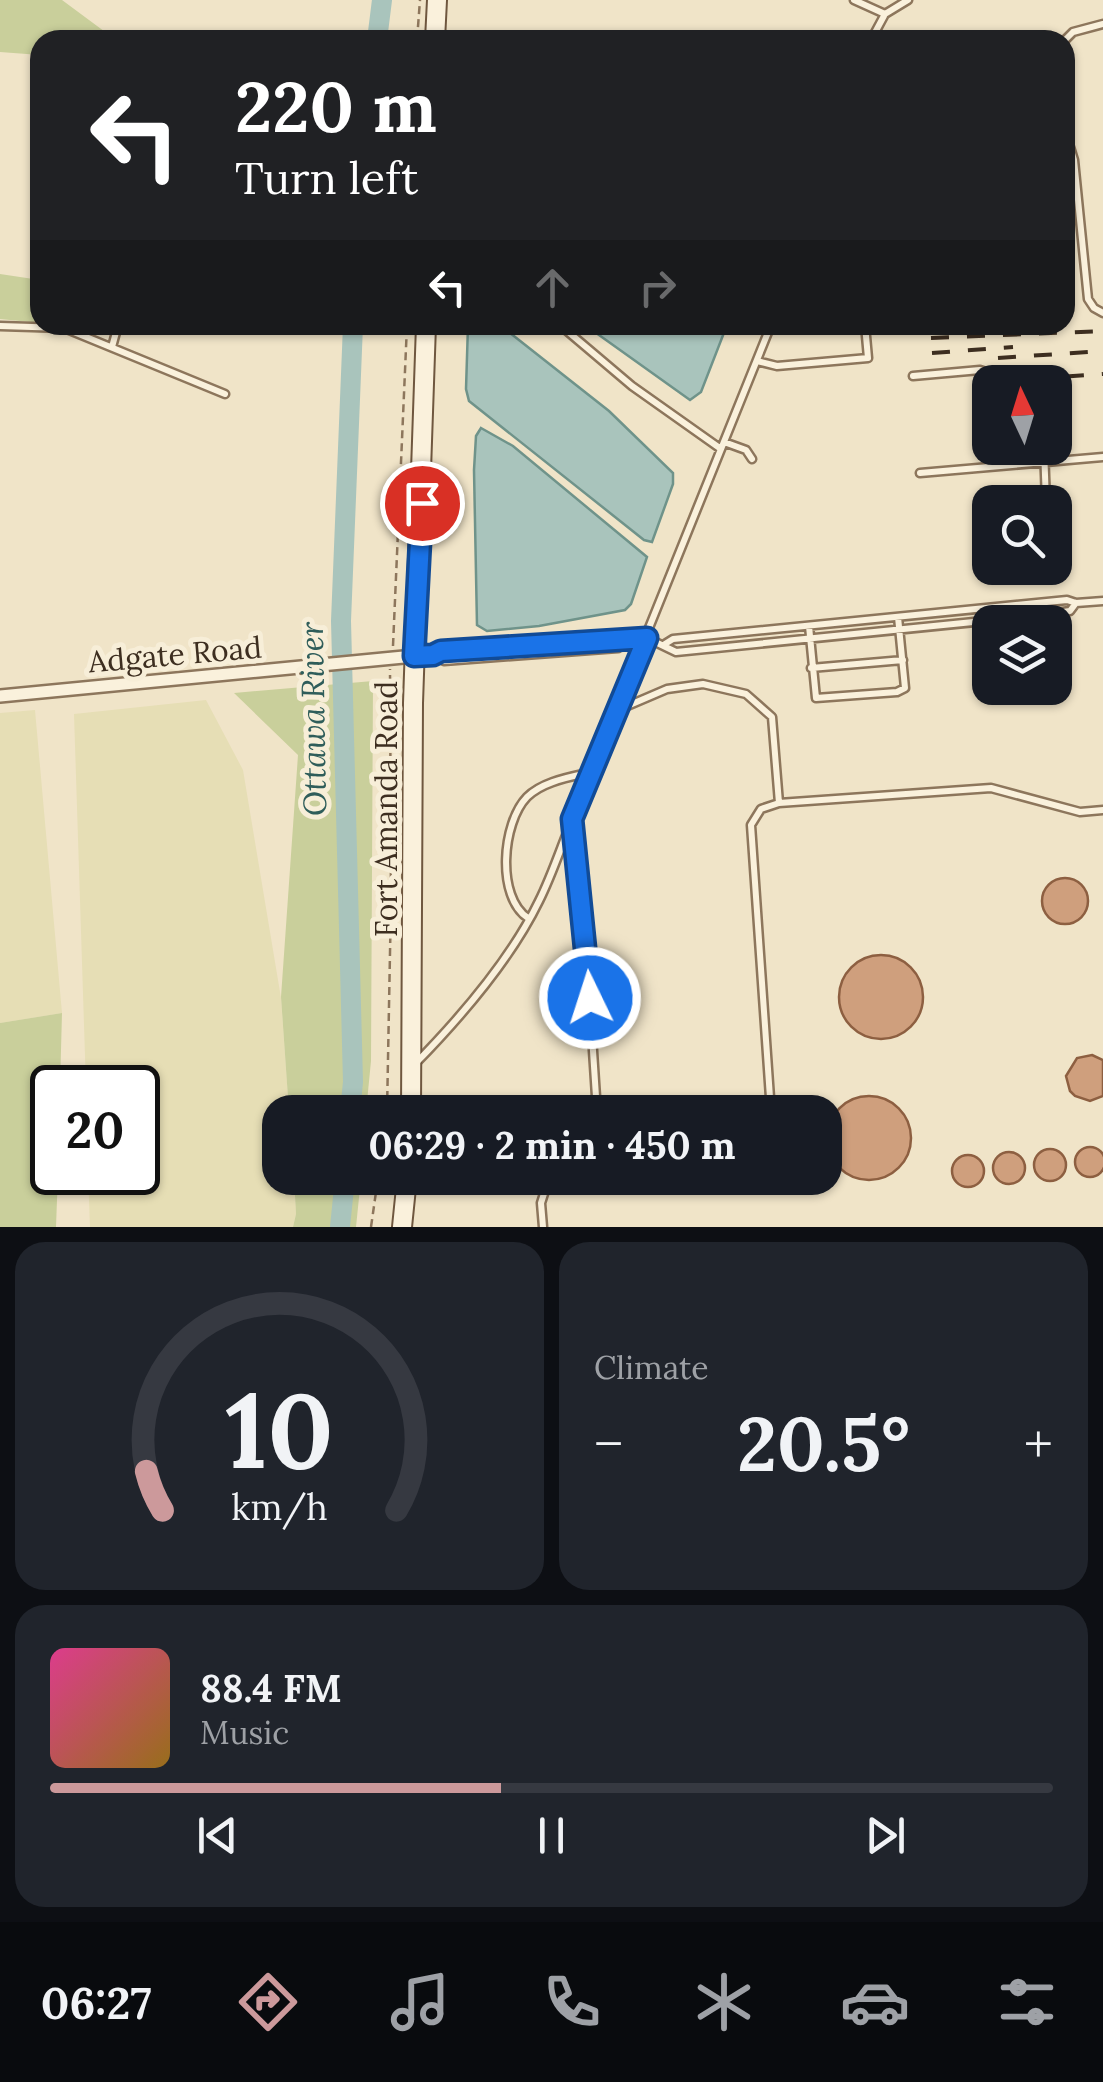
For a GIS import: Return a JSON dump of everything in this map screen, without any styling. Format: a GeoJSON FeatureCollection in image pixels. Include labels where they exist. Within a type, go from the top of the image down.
{"type":"FeatureCollection","features":[{"type":"Feature","properties":{"kind":"street"},"geometry":{"type":"LineString","coordinates":[[436,30],[438,0]]}},
{"type":"Feature","properties":{"kind":"street","name":"Fort Amanda Road"},"geometry":{"type":"LineString","coordinates":[[411,1095],[423,656],[426,335]]}},
{"type":"Feature","properties":{"kind":"street","name":"Adgate Road"},"geometry":{"type":"LineString","coordinates":[[0,696],[423,656]]}},
{"type":"Feature","properties":{"kind":"street"},"geometry":{"type":"LineString","coordinates":[[402,1227],[405,1195]]}},
{"type":"Feature","properties":{"kind":"lane"},"geometry":{"type":"LineString","coordinates":[[854,0],[885,14]]}},
{"type":"Feature","properties":{"kind":"lane"},"geometry":{"type":"LineString","coordinates":[[874,9],[878,0]]}},
{"type":"Feature","properties":{"kind":"lane"},"geometry":{"type":"LineString","coordinates":[[876,30],[885,14],[908,0]]}},
{"type":"Feature","properties":{"kind":"lane"},"geometry":{"type":"LineString","coordinates":[[1075,31],[1103,24]]}},
{"type":"Feature","properties":{"kind":"lane"},"geometry":{"type":"LineString","coordinates":[[1075,171],[1086,292],[1094,308],[1103,313]]}},
{"type":"Feature","properties":{"kind":"lane"},"geometry":{"type":"LineString","coordinates":[[0,326],[30,325]]}},
{"type":"Feature","properties":{"kind":"lane"},"geometry":{"type":"LineString","coordinates":[[82,335],[224,394]]}},
{"type":"Feature","properties":{"kind":"lane"},"geometry":{"type":"LineString","coordinates":[[112,347],[115,335]]}},
{"type":"Feature","properties":{"kind":"lane"},"geometry":{"type":"LineString","coordinates":[[572,335],[632,386],[723,446],[746,450],[752,459]]}},
{"type":"Feature","properties":{"kind":"lane"},"geometry":{"type":"LineString","coordinates":[[412,1066],[443,1035],[502,959],[538,903],[767,335]]}},
{"type":"Feature","properties":{"kind":"lane"},"geometry":{"type":"LineString","coordinates":[[757,360],[777,366],[868,358],[866,335]]}},
{"type":"Feature","properties":{"kind":"lane"},"geometry":{"type":"LineString","coordinates":[[913,376],[972,371]]}},
{"type":"Feature","properties":{"kind":"lane"},"geometry":{"type":"LineString","coordinates":[[1072,460],[1103,458]]}},
{"type":"Feature","properties":{"kind":"lane"},"geometry":{"type":"LineString","coordinates":[[920,473],[1009,465]]}},
{"type":"Feature","properties":{"kind":"lane"},"geometry":{"type":"LineString","coordinates":[[665,644],[673,639],[1066,600],[1103,601]]}},
{"type":"Feature","properties":{"kind":"lane"},"geometry":{"type":"LineString","coordinates":[[423,656],[441,651],[620,637],[647,638],[676,652],[1070,611],[1076,603]]}},
{"type":"Feature","properties":{"kind":"lane"},"geometry":{"type":"LineString","coordinates":[[808,626],[816,698],[878,694],[905,688],[898,617]]}},
{"type":"Feature","properties":{"kind":"lane"},"geometry":{"type":"LineString","coordinates":[[812,668],[903,660]]}},
{"type":"Feature","properties":{"kind":"lane"},"geometry":{"type":"LineString","coordinates":[[618,710],[667,689],[703,684],[746,694],[772,717],[779,803]]}},
{"type":"Feature","properties":{"kind":"lane"},"geometry":{"type":"LineString","coordinates":[[528,918],[518,912],[510,897],[507,865],[516,812],[528,795],[538,789],[594,772]]}},
{"type":"Feature","properties":{"kind":"lane"},"geometry":{"type":"LineString","coordinates":[[770,1095],[751,825],[761,810],[779,803],[992,788],[1080,812],[1103,810]]}},
{"type":"Feature","properties":{"kind":"lane"},"geometry":{"type":"LineString","coordinates":[[572,819],[596,1095]]}},
{"type":"Feature","properties":{"kind":"lane"},"geometry":{"type":"LineString","coordinates":[[543,1227],[544,1195]]}},
{"type":"Feature","properties":{"kind":"path"},"geometry":{"type":"LineString","coordinates":[[418,30],[420,0]]}},
{"type":"Feature","properties":{"kind":"path"},"geometry":{"type":"LineString","coordinates":[[387,1095],[392,900],[389,676],[406,335]]}},
{"type":"Feature","properties":{"kind":"path"},"geometry":{"type":"LineString","coordinates":[[371,1227],[376,1195]]}},
{"type":"Feature","properties":{"kind":"shaded area"},"geometry":{"type":"Polygon","coordinates":[[[206,700],[243,770],[281,998],[288,1095],[262,1095],[262,1195],[295,1195],[293,1227],[90,1227],[89,1195],[160,1195],[160,1065],[85,1065],[74,714],[206,700]]]}},
{"type":"Feature","properties":{"kind":"shaded area"},"geometry":{"type":"Polygon","coordinates":[[[35,710],[62,1013],[0,1023],[0,713],[35,710]]]}},
{"type":"Feature","properties":{"kind":"green space"},"geometry":{"type":"Polygon","coordinates":[[[0,0],[62,0],[102,30],[30,30],[30,54],[0,52],[0,0]]]}},
{"type":"Feature","properties":{"kind":"green space"},"geometry":{"type":"Polygon","coordinates":[[[0,274],[30,278],[30,322],[0,319],[0,274]]]}},
{"type":"Feature","properties":{"kind":"green space"},"geometry":{"type":"Polygon","coordinates":[[[373,681],[368,1095],[288,1095],[281,997],[298,755],[234,693],[373,681]]]}},
{"type":"Feature","properties":{"kind":"green space"},"geometry":{"type":"Polygon","coordinates":[[[62,1013],[61,1065],[30,1065],[30,1195],[57,1195],[56,1227],[0,1227],[0,1023],[62,1013]]]}},
{"type":"Feature","properties":{"kind":"green space"},"geometry":{"type":"Polygon","coordinates":[[[295,1195],[359,1195],[356,1227],[293,1227],[295,1195]]]}},
{"type":"Feature","properties":{"kind":"water"},"geometry":{"type":"Polygon","coordinates":[[[468,335],[513,335],[609,411],[673,473],[673,484],[652,542],[644,540],[469,401],[468,335]]]}},
{"type":"Feature","properties":{"kind":"water"},"geometry":{"type":"Polygon","coordinates":[[[599,335],[723,335],[701,392],[690,400],[599,335]]]}},
{"type":"Feature","properties":{"kind":"water"},"geometry":{"type":"Polygon","coordinates":[[[481,428],[513,446],[647,557],[631,604],[625,610],[539,626],[487,631],[477,625],[474,470],[476,436],[481,428]]]}},
{"type":"Feature","properties":{"kind":"building"},"geometry":{"type":"Polygon","coordinates":[[[1065,878],[1081,885],[1088,901],[1081,917],[1065,924],[1049,917],[1042,901],[1049,885],[1065,878]]]}},
{"type":"Feature","properties":{"kind":"building"},"geometry":{"type":"Polygon","coordinates":[[[881,955],[897,958],[911,967],[920,981],[920,1013],[911,1027],[897,1036],[881,1039],[865,1036],[851,1027],[842,1013],[839,997],[842,981],[851,967],[865,958],[881,955]]]}},
{"type":"Feature","properties":{"kind":"building"},"geometry":{"type":"Polygon","coordinates":[[[1092,1055],[1103,1060],[1103,1096],[1090,1101],[1070,1091],[1066,1076],[1077,1058],[1092,1055]]]}},
{"type":"Feature","properties":{"kind":"building"},"geometry":{"type":"Polygon","coordinates":[[[869,1096],[885,1099],[899,1108],[910,1130],[908,1154],[892,1173],[869,1180],[842,1170],[842,1106],[846,1103],[869,1096]]]}},
{"type":"Feature","properties":{"kind":"building"},"geometry":{"type":"Polygon","coordinates":[[[1090,1147],[1101,1151],[1101,1173],[1090,1177],[1079,1173],[1075,1162],[1079,1151],[1090,1147]]]}},
{"type":"Feature","properties":{"kind":"building"},"geometry":{"type":"Polygon","coordinates":[[[1050,1149],[1061,1154],[1066,1165],[1061,1176],[1050,1181],[1039,1176],[1034,1165],[1039,1154],[1050,1149]]]}},
{"type":"Feature","properties":{"kind":"building"},"geometry":{"type":"Polygon","coordinates":[[[1009,1152],[1020,1157],[1025,1168],[1020,1179],[1009,1184],[998,1179],[993,1168],[998,1157],[1009,1152]]]}},
{"type":"Feature","properties":{"kind":"building"},"geometry":{"type":"Polygon","coordinates":[[[968,1155],[979,1160],[984,1171],[979,1182],[968,1187],[957,1182],[952,1171],[957,1160],[968,1155]]]}},
{"type":"Feature","properties":{"kind":"waterway","name":"Ottawa River"},"geometry":{"type":"LineString","coordinates":[[378,30],[382,0]]}},
{"type":"Feature","properties":{"kind":"waterway","name":"Ottawa River"},"geometry":{"type":"LineString","coordinates":[[352,1095],[341,621],[353,335]]}},
{"type":"Feature","properties":{"kind":"waterway","name":"Ottawa River"},"geometry":{"type":"LineString","coordinates":[[340,1227],[343,1195]]}},
{"type":"Feature","properties":{"kind":"railway"},"geometry":{"type":"LineString","coordinates":[[1075,332],[1103,331]]}},
{"type":"Feature","properties":{"kind":"railway"},"geometry":{"type":"LineString","coordinates":[[931,338],[1005,335]]}},
{"type":"Feature","properties":{"kind":"railway"},"geometry":{"type":"LineString","coordinates":[[932,353],[1013,347]]}},
{"type":"Feature","properties":{"kind":"railway"},"geometry":{"type":"LineString","coordinates":[[998,358],[1103,351]]}},
{"type":"Feature","properties":{"kind":"railway"},"geometry":{"type":"LineString","coordinates":[[1072,376],[1103,374]]}},
{"type":"Feature","properties":{"kind":"route"},"geometry":{"type":"LineString","coordinates":[[422,503],[414,656],[620,637],[647,638],[572,819],[590,998]]}}]}
